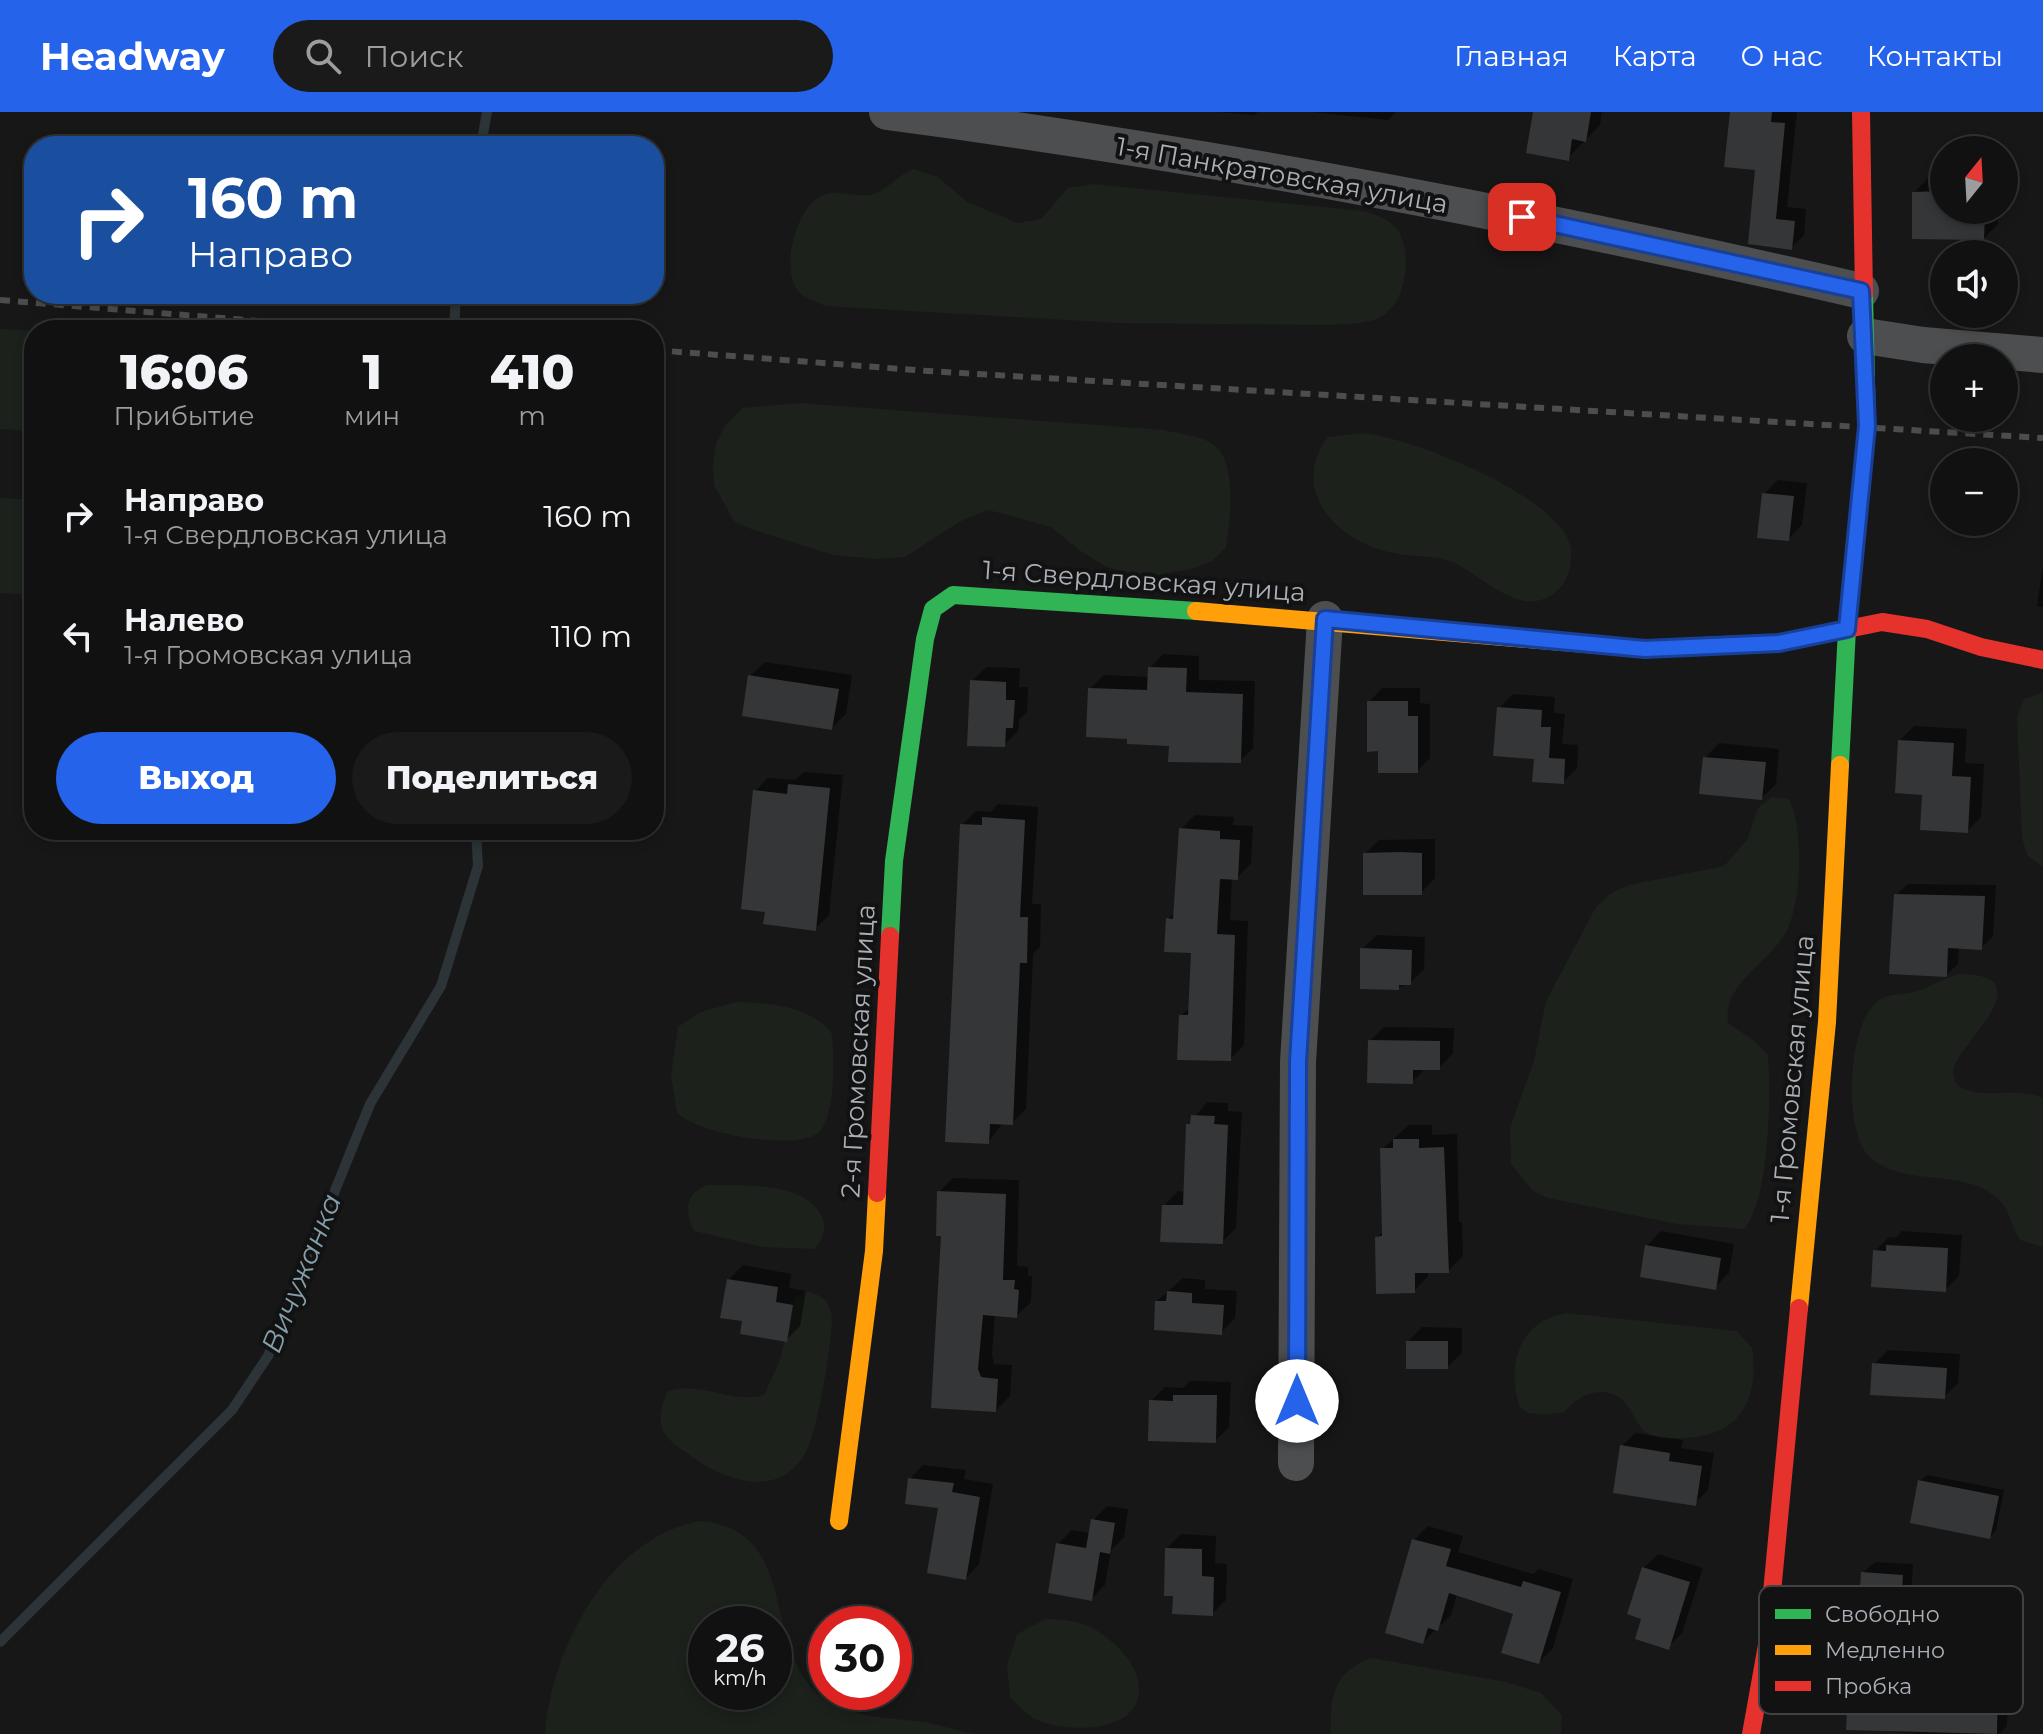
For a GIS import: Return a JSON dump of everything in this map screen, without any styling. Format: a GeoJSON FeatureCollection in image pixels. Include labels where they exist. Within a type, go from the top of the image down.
{"type":"FeatureCollection","features":[{"type":"Feature","properties":{"kind":"street","name":"1-я Панкратовская улица"},"geometry":{"type":"LineString","coordinates":[[887,112],[1032,131],[1492,211],[1861,291]]}},
{"type":"Feature","properties":{"kind":"street","name":"1-я Громовская улица"},"geometry":{"type":"LineString","coordinates":[[1773,1586],[1827,1022],[1847,629],[1867,426],[1861,291],[1861,112]]}},
{"type":"Feature","properties":{"kind":"street"},"geometry":{"type":"LineString","coordinates":[[1865,336],[1923,345],[2043,355]]}},
{"type":"Feature","properties":{"kind":"street","name":"1-я Свердловская улица"},"geometry":{"type":"LineString","coordinates":[[953,595],[1325,619],[1645,649],[1779,643],[1882,622],[1927,629],[1981,647],[2043,660]]}},
{"type":"Feature","properties":{"kind":"street","name":"2-я Громовская улица"},"geometry":{"type":"LineString","coordinates":[[839,1521],[874,1251],[894,861],[925,639],[933,609],[953,595]]}},
{"type":"Feature","properties":{"kind":"street"},"geometry":{"type":"LineString","coordinates":[[1296,1463],[1298,1062],[1325,619]]}},
{"type":"Feature","properties":{"kind":"street","name":"1-я Громовская улица"},"geometry":{"type":"LineString","coordinates":[[1751,1734],[1759,1690]]}},
{"type":"Feature","properties":{"kind":"shaded area"},"geometry":{"type":"Polygon","coordinates":[[[913,169],[938,177],[967,202],[1018,223],[1041,219],[1068,188],[1093,184],[1364,211],[1386,220],[1397,229],[1405,251],[1405,276],[1397,299],[1382,316],[1364,322],[1332,325],[1117,323],[825,306],[798,291],[790,269],[791,254],[798,225],[813,202],[834,193],[871,195],[913,169]]]}},
{"type":"Feature","properties":{"kind":"shaded area"},"geometry":{"type":"Polygon","coordinates":[[[0,329],[24,330],[24,430],[0,429],[0,329]]]}},
{"type":"Feature","properties":{"kind":"shaded area"},"geometry":{"type":"Polygon","coordinates":[[[800,403],[1164,430],[1202,439],[1221,452],[1229,477],[1226,547],[1212,561],[1195,568],[1152,576],[1130,574],[1105,566],[1051,527],[988,510],[959,522],[905,557],[878,559],[833,555],[734,521],[714,485],[716,444],[725,426],[742,408],[800,403]]]}},
{"type":"Feature","properties":{"kind":"shaded area"},"geometry":{"type":"Polygon","coordinates":[[[1360,433],[1382,436],[1446,457],[1514,490],[1542,509],[1562,529],[1571,549],[1569,571],[1559,589],[1545,599],[1516,599],[1447,560],[1378,549],[1340,528],[1326,514],[1317,497],[1313,478],[1317,458],[1328,437],[1360,433]]]}},
{"type":"Feature","properties":{"kind":"shaded area"},"geometry":{"type":"Polygon","coordinates":[[[0,498],[24,499],[24,594],[0,593],[0,498]]]}},
{"type":"Feature","properties":{"kind":"shaded area"},"geometry":{"type":"Polygon","coordinates":[[[2043,692],[2043,867],[2027,855],[2022,838],[2017,716],[2024,699],[2043,692]]]}},
{"type":"Feature","properties":{"kind":"shaded area"},"geometry":{"type":"Polygon","coordinates":[[[1772,797],[1789,799],[1794,812],[1799,847],[1795,903],[1786,932],[1739,985],[1728,1009],[1728,1023],[1756,1042],[1768,1055],[1767,1146],[1753,1215],[1744,1229],[1677,1224],[1548,1198],[1533,1191],[1511,1164],[1510,1128],[1534,1061],[1546,1001],[1596,907],[1610,894],[1629,885],[1724,866],[1747,840],[1758,808],[1772,797]]]}},
{"type":"Feature","properties":{"kind":"shaded area"},"geometry":{"type":"Polygon","coordinates":[[[1959,974],[1983,977],[1995,984],[1997,996],[1983,1025],[1954,1067],[1957,1085],[1978,1092],[2032,1094],[2043,1098],[2043,1247],[2020,1240],[2001,1202],[1983,1189],[1967,1183],[1900,1173],[1885,1167],[1871,1158],[1862,1145],[1856,1127],[1852,1105],[1854,1057],[1866,1016],[1884,998],[1920,990],[1959,974]]]}},
{"type":"Feature","properties":{"kind":"shaded area"},"geometry":{"type":"Polygon","coordinates":[[[737,1002],[776,1005],[800,1011],[831,1031],[831,1100],[824,1125],[818,1133],[789,1140],[746,1138],[704,1127],[677,1112],[671,1076],[678,1027],[700,1012],[737,1002]]]}},
{"type":"Feature","properties":{"kind":"shaded area"},"geometry":{"type":"Polygon","coordinates":[[[707,1185],[773,1188],[804,1198],[815,1207],[823,1220],[823,1236],[814,1249],[763,1247],[694,1231],[688,1204],[694,1193],[707,1185]]]}},
{"type":"Feature","properties":{"kind":"shaded area"},"geometry":{"type":"Polygon","coordinates":[[[804,1291],[825,1300],[832,1321],[818,1414],[802,1459],[790,1472],[776,1479],[746,1481],[716,1471],[673,1443],[661,1423],[667,1392],[691,1388],[739,1397],[764,1395],[780,1360],[794,1299],[804,1291]]]}},
{"type":"Feature","properties":{"kind":"shaded area"},"geometry":{"type":"Polygon","coordinates":[[[1566,1313],[1737,1331],[1752,1348],[1754,1365],[1750,1395],[1744,1408],[1736,1419],[1712,1434],[1674,1439],[1658,1438],[1646,1432],[1625,1402],[1605,1392],[1585,1396],[1564,1412],[1543,1415],[1528,1413],[1520,1407],[1514,1376],[1520,1347],[1537,1325],[1550,1317],[1566,1313]]]}},
{"type":"Feature","properties":{"kind":"shaded area"},"geometry":{"type":"Polygon","coordinates":[[[700,1521],[733,1529],[755,1547],[768,1570],[777,1598],[779,1606],[688,1606],[688,1710],[792,1710],[792,1652],[808,1683],[808,1710],[849,1710],[976,1734],[545,1734],[559,1667],[573,1633],[613,1573],[638,1549],[667,1531],[700,1521]]]}},
{"type":"Feature","properties":{"kind":"shaded area"},"geometry":{"type":"Polygon","coordinates":[[[1046,1619],[1089,1626],[1113,1642],[1129,1660],[1135,1670],[1139,1692],[1129,1714],[1118,1721],[1089,1728],[1058,1726],[1033,1718],[1010,1697],[1007,1665],[1017,1634],[1046,1619]]]}},
{"type":"Feature","properties":{"kind":"shaded area"},"geometry":{"type":"Polygon","coordinates":[[[1372,1658],[1506,1682],[1541,1693],[1562,1715],[1561,1734],[1331,1734],[1331,1708],[1336,1687],[1349,1670],[1372,1658]]]}},
{"type":"Feature","properties":{"kind":"building"},"geometry":{"type":"Polygon","coordinates":[[[1533,112],[1591,112],[1586,142],[1572,139],[1569,161],[1526,153],[1533,112]]]}},
{"type":"Feature","properties":{"kind":"building"},"geometry":{"type":"Polygon","coordinates":[[[1730,112],[1772,112],[1771,122],[1785,123],[1776,219],[1795,221],[1792,250],[1748,244],[1755,170],[1724,167],[1730,112]]]}},
{"type":"Feature","properties":{"kind":"building"},"geometry":{"type":"Polygon","coordinates":[[[1930,191],[1930,224],[1985,224],[1984,240],[1912,239],[1912,192],[1930,191]]]}},
{"type":"Feature","properties":{"kind":"building"},"geometry":{"type":"Polygon","coordinates":[[[1762,493],[1794,496],[1789,541],[1757,538],[1762,493]]]}},
{"type":"Feature","properties":{"kind":"building"},"geometry":{"type":"Polygon","coordinates":[[[1148,667],[1187,668],[1186,692],[1243,694],[1241,763],[1168,762],[1169,746],[1127,744],[1127,739],[1086,737],[1088,688],[1147,690],[1148,667]]]}},
{"type":"Feature","properties":{"kind":"building"},"geometry":{"type":"Polygon","coordinates":[[[748,675],[839,689],[832,730],[742,716],[748,675]]]}},
{"type":"Feature","properties":{"kind":"building"},"geometry":{"type":"Polygon","coordinates":[[[970,680],[1006,682],[1006,700],[1015,700],[1013,728],[1006,728],[1005,747],[967,746],[970,680]]]}},
{"type":"Feature","properties":{"kind":"building"},"geometry":{"type":"Polygon","coordinates":[[[1367,701],[1408,701],[1408,716],[1418,716],[1418,773],[1378,773],[1378,751],[1367,752],[1367,701]]]}},
{"type":"Feature","properties":{"kind":"building"},"geometry":{"type":"Polygon","coordinates":[[[1497,707],[1542,710],[1541,727],[1551,727],[1549,758],[1565,759],[1564,784],[1532,782],[1534,759],[1493,756],[1497,707]]]}},
{"type":"Feature","properties":{"kind":"building"},"geometry":{"type":"Polygon","coordinates":[[[1898,740],[1954,743],[1952,776],[1971,777],[1968,833],[1920,830],[1922,795],[1895,793],[1898,740]]]}},
{"type":"Feature","properties":{"kind":"building"},"geometry":{"type":"Polygon","coordinates":[[[1703,757],[1766,762],[1762,800],[1699,794],[1703,757]]]}},
{"type":"Feature","properties":{"kind":"building"},"geometry":{"type":"Polygon","coordinates":[[[788,784],[830,788],[816,931],[763,924],[765,912],[741,909],[753,790],[787,794],[788,784]]]}},
{"type":"Feature","properties":{"kind":"building"},"geometry":{"type":"Polygon","coordinates":[[[982,817],[1025,820],[1020,917],[1028,917],[1027,963],[1020,963],[1013,1125],[990,1124],[989,1144],[945,1142],[960,824],[982,825],[982,817]]]}},
{"type":"Feature","properties":{"kind":"building"},"geometry":{"type":"Polygon","coordinates":[[[1179,828],[1220,831],[1220,839],[1240,840],[1238,880],[1220,879],[1217,934],[1235,935],[1231,1061],[1177,1060],[1179,1015],[1188,1015],[1191,953],[1164,952],[1166,918],[1173,919],[1179,828]]]}},
{"type":"Feature","properties":{"kind":"building"},"geometry":{"type":"Polygon","coordinates":[[[1363,853],[1422,853],[1422,895],[1363,895],[1363,853]]]}},
{"type":"Feature","properties":{"kind":"building"},"geometry":{"type":"Polygon","coordinates":[[[1894,894],[1985,896],[1982,950],[1948,948],[1947,977],[1889,974],[1894,894]]]}},
{"type":"Feature","properties":{"kind":"building"},"geometry":{"type":"Polygon","coordinates":[[[1360,948],[1412,950],[1411,985],[1399,985],[1399,990],[1360,989],[1360,948]]]}},
{"type":"Feature","properties":{"kind":"building"},"geometry":{"type":"Polygon","coordinates":[[[1368,1040],[1440,1041],[1440,1070],[1413,1070],[1413,1084],[1367,1083],[1368,1040]]]}},
{"type":"Feature","properties":{"kind":"building"},"geometry":{"type":"Polygon","coordinates":[[[1191,1115],[1215,1116],[1214,1124],[1228,1125],[1223,1244],[1160,1242],[1162,1205],[1183,1205],[1186,1124],[1190,1124],[1191,1115]]]}},
{"type":"Feature","properties":{"kind":"building"},"geometry":{"type":"Polygon","coordinates":[[[1393,1139],[1419,1139],[1419,1148],[1444,1147],[1449,1273],[1415,1273],[1415,1293],[1376,1294],[1375,1237],[1382,1236],[1380,1148],[1393,1148],[1393,1139]]]}},
{"type":"Feature","properties":{"kind":"building"},"geometry":{"type":"Polygon","coordinates":[[[937,1191],[1006,1194],[1003,1280],[1015,1280],[1014,1289],[1019,1290],[1017,1318],[983,1315],[978,1369],[981,1377],[998,1379],[996,1412],[931,1408],[941,1236],[936,1236],[937,1191]]]}},
{"type":"Feature","properties":{"kind":"building"},"geometry":{"type":"Polygon","coordinates":[[[1645,1245],[1721,1258],[1716,1290],[1640,1277],[1645,1245]]]}},
{"type":"Feature","properties":{"kind":"building"},"geometry":{"type":"Polygon","coordinates":[[[1886,1245],[1948,1248],[1946,1292],[1871,1287],[1873,1250],[1886,1251],[1886,1245]]]}},
{"type":"Feature","properties":{"kind":"building"},"geometry":{"type":"Polygon","coordinates":[[[727,1279],[778,1287],[776,1302],[793,1305],[787,1342],[740,1334],[742,1321],[720,1318],[727,1279]]]}},
{"type":"Feature","properties":{"kind":"building"},"geometry":{"type":"Polygon","coordinates":[[[1167,1291],[1192,1293],[1192,1303],[1224,1305],[1222,1335],[1154,1330],[1155,1301],[1166,1301],[1167,1291]]]}},
{"type":"Feature","properties":{"kind":"building"},"geometry":{"type":"Polygon","coordinates":[[[1406,1341],[1448,1341],[1448,1369],[1406,1369],[1406,1341]]]}},
{"type":"Feature","properties":{"kind":"building"},"geometry":{"type":"Polygon","coordinates":[[[1872,1363],[1947,1368],[1945,1399],[1870,1395],[1872,1363]]]}},
{"type":"Feature","properties":{"kind":"building"},"geometry":{"type":"Polygon","coordinates":[[[1173,1395],[1217,1395],[1216,1443],[1148,1441],[1149,1400],[1173,1401],[1173,1395]]]}},
{"type":"Feature","properties":{"kind":"building"},"geometry":{"type":"Polygon","coordinates":[[[1620,1445],[1670,1453],[1669,1461],[1702,1466],[1696,1506],[1613,1493],[1620,1445]]]}},
{"type":"Feature","properties":{"kind":"building"},"geometry":{"type":"Polygon","coordinates":[[[908,1478],[954,1483],[952,1492],[980,1497],[966,1580],[927,1573],[938,1508],[905,1504],[908,1478]]]}},
{"type":"Feature","properties":{"kind":"building"},"geometry":{"type":"Polygon","coordinates":[[[1918,1480],[1999,1496],[1990,1539],[1910,1523],[1918,1480]]]}},
{"type":"Feature","properties":{"kind":"building"},"geometry":{"type":"Polygon","coordinates":[[[1091,1519],[1115,1523],[1110,1554],[1100,1552],[1092,1601],[1048,1593],[1056,1543],[1086,1548],[1091,1519]]]}},
{"type":"Feature","properties":{"kind":"building"},"geometry":{"type":"Polygon","coordinates":[[[1412,1539],[1451,1549],[1446,1566],[1521,1587],[1523,1581],[1561,1592],[1539,1664],[1501,1653],[1513,1614],[1449,1593],[1438,1631],[1428,1628],[1423,1644],[1385,1633],[1412,1539]]]}},
{"type":"Feature","properties":{"kind":"building"},"geometry":{"type":"Polygon","coordinates":[[[1165,1548],[1202,1549],[1202,1576],[1214,1577],[1213,1616],[1172,1614],[1173,1596],[1164,1596],[1165,1548]]]}},
{"type":"Feature","properties":{"kind":"building"},"geometry":{"type":"Polygon","coordinates":[[[1642,1567],[1690,1582],[1669,1650],[1635,1639],[1641,1619],[1627,1614],[1642,1567]]]}},
{"type":"Feature","properties":{"kind":"building"},"geometry":{"type":"Polygon","coordinates":[[[1861,1572],[1903,1575],[1902,1586],[1860,1586],[1861,1572]]]}},
{"type":"Feature","properties":{"kind":"building"},"geometry":{"type":"Polygon","coordinates":[[[1847,1714],[1997,1714],[1997,1734],[1846,1730],[1847,1714]]]}},
{"type":"Feature","properties":{"kind":"waterway","name":"Вичужанка"},"geometry":{"type":"LineString","coordinates":[[483,136],[487,112]]}},
{"type":"Feature","properties":{"kind":"waterway","name":"Вичужанка"},"geometry":{"type":"LineString","coordinates":[[455,304],[455,320]]}},
{"type":"Feature","properties":{"kind":"waterway","name":"Вичужанка"},"geometry":{"type":"LineString","coordinates":[[0,1642],[232,1410],[268,1356],[370,1104],[441,986],[478,866],[477,840]]}},
{"type":"Feature","properties":{"kind":"railway"},"geometry":{"type":"LineString","coordinates":[[0,300],[24,302]]}},
{"type":"Feature","properties":{"kind":"railway"},"geometry":{"type":"LineString","coordinates":[[49,304],[246,320]]}},
{"type":"Feature","properties":{"kind":"railway"},"geometry":{"type":"LineString","coordinates":[[664,351],[928,371],[2043,438]]}},
{"type":"Feature","properties":{"kind":"traffic: fast"},"geometry":{"type":"LineString","coordinates":[[1840,765],[1847,629],[1867,426],[1864,294]]}},
{"type":"Feature","properties":{"kind":"traffic: fast"},"geometry":{"type":"LineString","coordinates":[[890,936],[894,861],[925,639],[933,609],[953,595],[1196,611]]}},
{"type":"Feature","properties":{"kind":"traffic: slow"},"geometry":{"type":"LineString","coordinates":[[1196,611],[1645,649],[1723,645]]}},
{"type":"Feature","properties":{"kind":"traffic: slow"},"geometry":{"type":"LineString","coordinates":[[1799,1308],[1827,1022],[1840,765]]}},
{"type":"Feature","properties":{"kind":"traffic: slow"},"geometry":{"type":"LineString","coordinates":[[839,1521],[874,1251],[877,1193]]}},
{"type":"Feature","properties":{"kind":"traffic: jam"},"geometry":{"type":"LineString","coordinates":[[1861,112],[1864,294]]}},
{"type":"Feature","properties":{"kind":"traffic: jam"},"geometry":{"type":"LineString","coordinates":[[1723,645],[1779,643],[1882,622],[1927,629],[1981,647],[2043,660]]}},
{"type":"Feature","properties":{"kind":"traffic: jam"},"geometry":{"type":"LineString","coordinates":[[877,1193],[890,936]]}},
{"type":"Feature","properties":{"kind":"traffic: jam"},"geometry":{"type":"LineString","coordinates":[[1773,1586],[1799,1308]]}},
{"type":"Feature","properties":{"kind":"traffic: jam"},"geometry":{"type":"LineString","coordinates":[[1751,1734],[1759,1690]]}},
{"type":"Feature","properties":{"kind":"route"},"geometry":{"type":"LineString","coordinates":[[1297,1401],[1298,1062],[1325,619],[1645,649],[1726,648],[1779,643],[1847,629],[1867,426],[1861,291],[1522,217]]}}]}
